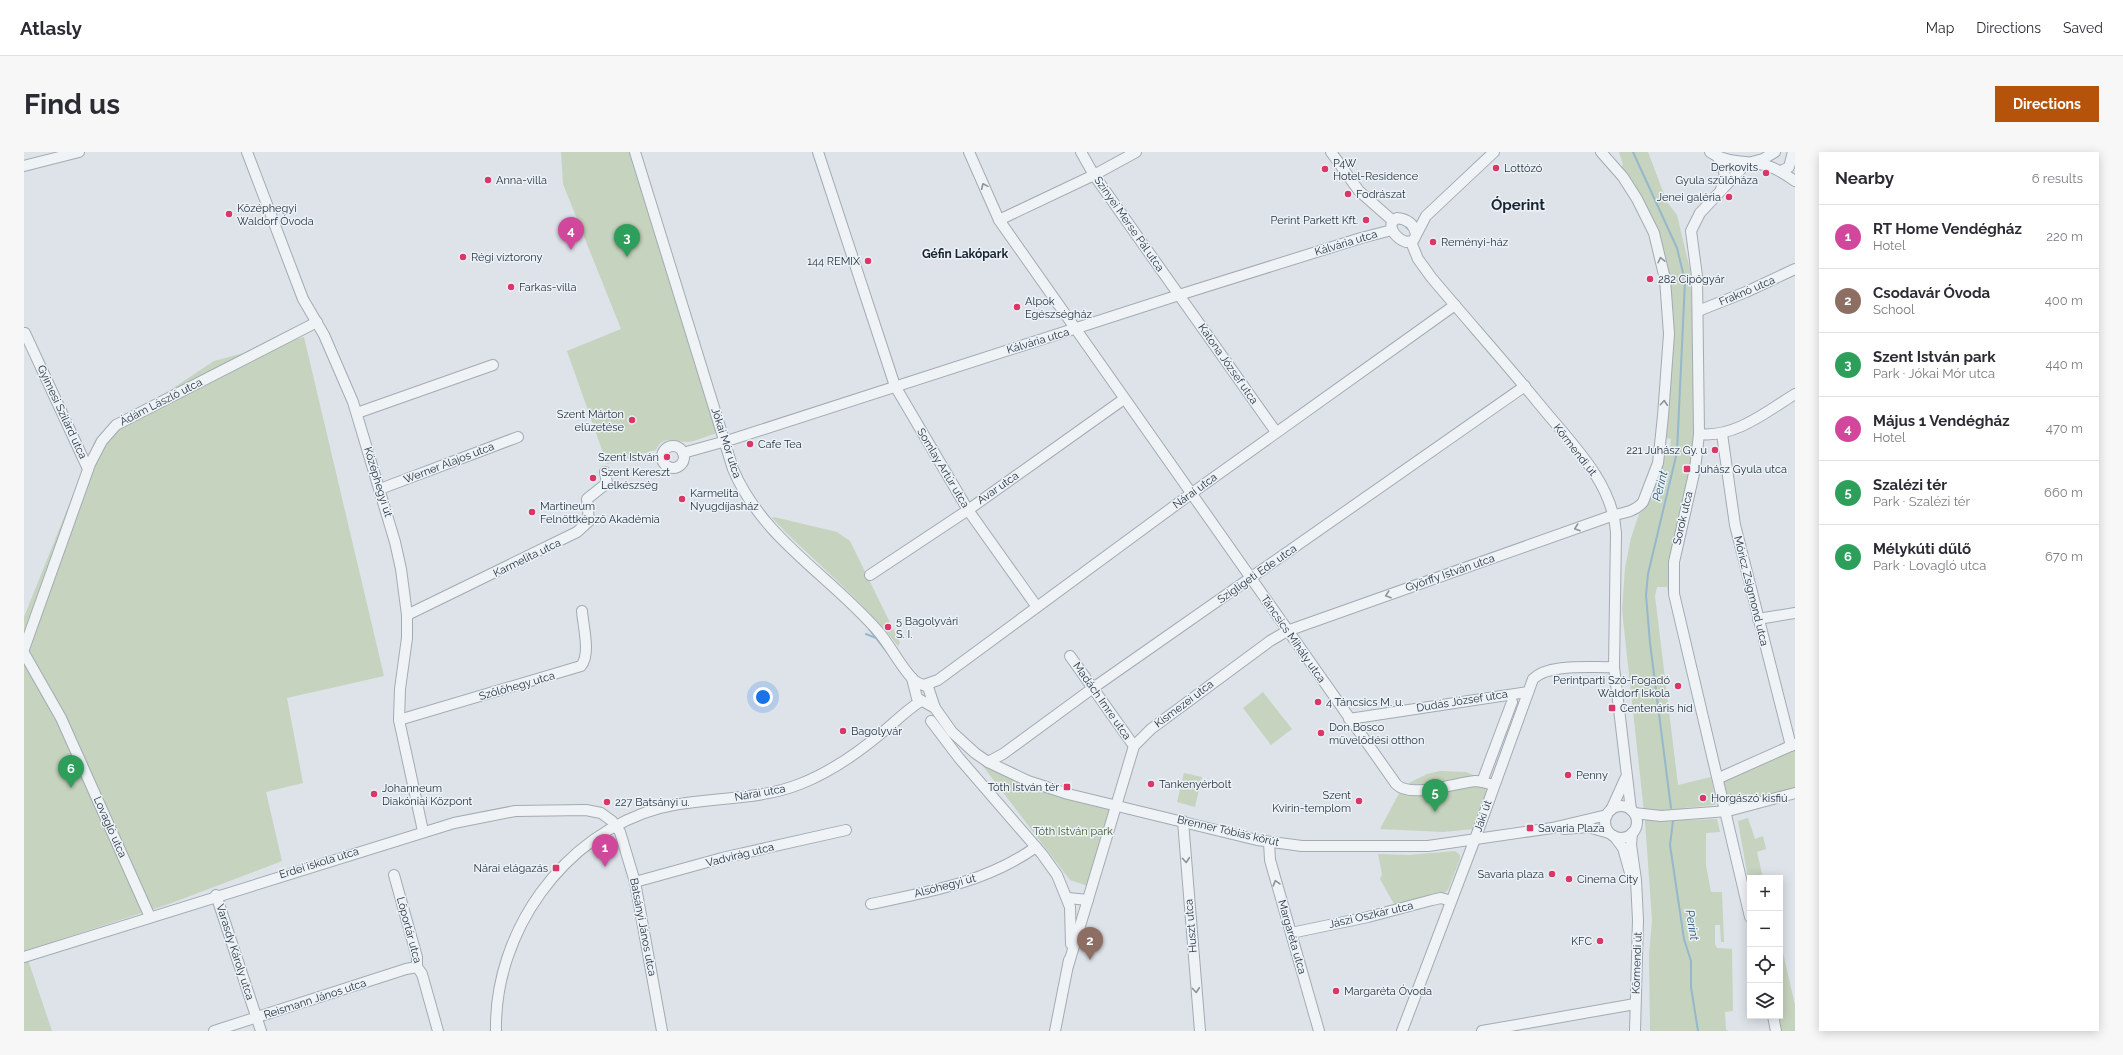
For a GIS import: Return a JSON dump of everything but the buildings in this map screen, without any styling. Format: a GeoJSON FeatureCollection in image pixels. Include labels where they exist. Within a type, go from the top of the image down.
{"type":"FeatureCollection","features":[{"type":"Feature","properties":{"kind":"street"},"geometry":{"type":"LineString","coordinates":[[24,166],[79,152]]}},
{"type":"Feature","properties":{"kind":"street","name":"Középhegyi út"},"geometry":{"type":"LineString","coordinates":[[247,152],[275,222],[303,299],[338,366],[356,413],[400,560],[407,615],[407,638],[400,689],[399,720],[423,831]]}},
{"type":"Feature","properties":{"kind":"street","name":"Jókai Mór utca"},"geometry":{"type":"LineString","coordinates":[[635,152],[741,489],[753,508],[782,540],[878,630],[912,678],[927,689]]}},
{"type":"Feature","properties":{"kind":"street","name":"Somlay Artúr utca"},"geometry":{"type":"LineString","coordinates":[[818,152],[895,386],[968,510],[1037,607]]}},
{"type":"Feature","properties":{"kind":"street","name":"Táncsics Mihály utca"},"geometry":{"type":"LineString","coordinates":[[969,152],[1000,220],[1077,329],[1124,399],[1192,493],[1250,579],[1401,790],[1412,791],[1482,782]]}},
{"type":"Feature","properties":{"kind":"street","name":"Szinyei Merse Pál utca"},"geometry":{"type":"LineString","coordinates":[[1081,152],[1094,175],[1179,295]]}},
{"type":"Feature","properties":{"kind":"street"},"geometry":{"type":"LineString","coordinates":[[1000,220],[1094,175],[1136,152]]}},
{"type":"Feature","properties":{"kind":"street"},"geometry":{"type":"LineString","coordinates":[[1331,152],[1359,191],[1393,225],[1403,242],[1414,238],[1426,216],[1494,152]]}},
{"type":"Feature","properties":{"kind":"street","name":"Győrffy István utca"},"geometry":{"type":"LineString","coordinates":[[1287,631],[1639,507],[1656,470],[1663,416],[1669,334],[1665,279],[1654,233],[1627,182],[1601,152]]}},
{"type":"Feature","properties":{"kind":"street"},"geometry":{"type":"LineString","coordinates":[[1716,197],[1744,166],[1774,153]]}},
{"type":"Feature","properties":{"kind":"street"},"geometry":{"type":"LineString","coordinates":[[1774,153],[1770,160],[1777,170]]}},
{"type":"Feature","properties":{"kind":"street"},"geometry":{"type":"LineString","coordinates":[[1714,154],[1728,160],[1750,163],[1777,170],[1795,181]]}},
{"type":"Feature","properties":{"kind":"street"},"geometry":{"type":"LineString","coordinates":[[1714,154],[1724,169],[1725,178],[1723,186],[1716,197]]}},
{"type":"Feature","properties":{"kind":"street"},"geometry":{"type":"LineString","coordinates":[[1777,170],[1789,167],[1790,155]]}},
{"type":"Feature","properties":{"kind":"street"},"geometry":{"type":"LineString","coordinates":[[1790,155],[1795,172]]}},
{"type":"Feature","properties":{"kind":"street","name":"Sorok utca"},"geometry":{"type":"LineString","coordinates":[[1716,197],[1695,220],[1691,231],[1691,240],[1696,265],[1698,311],[1699,434],[1695,468],[1676,551],[1673,579],[1674,594],[1719,778],[1724,811],[1748,911]]}},
{"type":"Feature","properties":{"kind":"street"},"geometry":{"type":"LineString","coordinates":[[1393,225],[1397,218],[1417,220],[1426,216]]}},
{"type":"Feature","properties":{"kind":"street","name":"Körmendi út"},"geometry":{"type":"LineString","coordinates":[[1407,220],[1413,225],[1414,238],[1424,267],[1525,386],[1591,468],[1603,489],[1614,515],[1616,540],[1614,667],[1626,776],[1632,812]]}},
{"type":"Feature","properties":{"kind":"street","name":"Kálvária utca"},"geometry":{"type":"LineString","coordinates":[[683,453],[725,442],[895,386],[1361,238],[1393,225]]}},
{"type":"Feature","properties":{"kind":"street","name":"Fraknó utca"},"geometry":{"type":"LineString","coordinates":[[1698,311],[1746,292],[1795,269]]}},
{"type":"Feature","properties":{"kind":"street","name":"Katona József utca"},"geometry":{"type":"LineString","coordinates":[[1179,295],[1276,432]]}},
{"type":"Feature","properties":{"kind":"street","name":"Nárai utca"},"geometry":{"type":"LineString","coordinates":[[927,689],[1192,493],[1455,305]]}},
{"type":"Feature","properties":{"kind":"street","name":"Ádám László utca"},"geometry":{"type":"LineString","coordinates":[[24,649],[88,470],[102,441],[116,425],[316,322]]}},
{"type":"Feature","properties":{"kind":"street","name":"Gyimesi Szilárd utca"},"geometry":{"type":"LineString","coordinates":[[25,333],[88,470]]}},
{"type":"Feature","properties":{"kind":"street"},"geometry":{"type":"LineString","coordinates":[[356,413],[492,365]]}},
{"type":"Feature","properties":{"kind":"street","name":"Szigligeti Ede utca"},"geometry":{"type":"LineString","coordinates":[[988,762],[1003,754],[1093,688],[1525,386]]}},
{"type":"Feature","properties":{"kind":"street"},"geometry":{"type":"LineString","coordinates":[[1699,434],[1722,434],[1739,428],[1795,394]]}},
{"type":"Feature","properties":{"kind":"street","name":"Avar utca"},"geometry":{"type":"LineString","coordinates":[[870,575],[968,510],[1124,399]]}},
{"type":"Feature","properties":{"kind":"street","name":"Móricz Zsigmond utca"},"geometry":{"type":"LineString","coordinates":[[1722,434],[1735,525],[1758,619],[1793,745]]}},
{"type":"Feature","properties":{"kind":"street","name":"Werner Alajos utca"},"geometry":{"type":"LineString","coordinates":[[380,489],[518,437]]}},
{"type":"Feature","properties":{"kind":"street","name":"Karmelita utca"},"geometry":{"type":"LineString","coordinates":[[407,615],[577,532],[589,521],[587,499],[607,483],[605,472]]}},
{"type":"Feature","properties":{"kind":"street","name":"Szőlőhegy utca"},"geometry":{"type":"LineString","coordinates":[[399,720],[581,666],[584,662],[586,652],[582,611]]}},
{"type":"Feature","properties":{"kind":"street"},"geometry":{"type":"LineString","coordinates":[[1758,619],[1795,612]]}},
{"type":"Feature","properties":{"kind":"street","name":"Kismezei utca"},"geometry":{"type":"LineString","coordinates":[[1068,966],[1134,746],[1151,729],[1265,644],[1287,631]]}},
{"type":"Feature","properties":{"kind":"street","name":"Lovagló utca"},"geometry":{"type":"LineString","coordinates":[[24,653],[62,718],[150,917]]}},
{"type":"Feature","properties":{"kind":"street","name":"Madách Imre utca"},"geometry":{"type":"LineString","coordinates":[[1070,656],[1134,746]]}},
{"type":"Feature","properties":{"kind":"street","name":"Jáki út"},"geometry":{"type":"LineString","coordinates":[[1402,1031],[1533,679],[1545,671],[1614,667]]}},
{"type":"Feature","properties":{"kind":"street","name":"Jókai Mór utca"},"geometry":{"type":"LineString","coordinates":[[912,678],[918,698]]}},
{"type":"Feature","properties":{"kind":"street"},"geometry":{"type":"LineString","coordinates":[[918,687],[927,689],[928,699],[918,698],[918,687]]}},
{"type":"Feature","properties":{"kind":"street","name":"Brenner Tóbiás körút"},"geometry":{"type":"LineString","coordinates":[[927,689],[934,708],[952,732],[975,753],[988,762],[1047,788],[1269,842],[1302,846],[1428,846],[1552,828],[1609,812]]}},
{"type":"Feature","properties":{"kind":"street","name":"Dudás József utca"},"geometry":{"type":"LineString","coordinates":[[1349,718],[1528,692]]}},
{"type":"Feature","properties":{"kind":"street","name":"Nárai utca"},"geometry":{"type":"LineString","coordinates":[[496,1031],[496,1006],[504,968],[523,920],[544,889],[582,848],[633,817],[660,808],[768,793],[790,788],[812,779],[846,760],[890,726],[918,698]]}},
{"type":"Feature","properties":{"kind":"street","name":"Brenner Tóbiás körút"},"geometry":{"type":"LineString","coordinates":[[918,698],[934,708]]}},
{"type":"Feature","properties":{"kind":"street"},"geometry":{"type":"LineString","coordinates":[[1494,785],[1482,782],[1512,702]]}},
{"type":"Feature","properties":{"kind":"street"},"geometry":{"type":"LineString","coordinates":[[931,721],[959,758],[1036,847],[1057,875],[1068,898],[1071,924],[1068,966],[1055,1031]]}},
{"type":"Feature","properties":{"kind":"street"},"geometry":{"type":"LineString","coordinates":[[1719,778],[1793,745]]}},
{"type":"Feature","properties":{"kind":"street","name":"Körmendi út"},"geometry":{"type":"LineString","coordinates":[[1609,812],[1618,798],[1626,776]]}},
{"type":"Feature","properties":{"kind":"street"},"geometry":{"type":"LineString","coordinates":[[1655,816],[1622,838],[1612,835],[1605,823],[1609,812],[1620,806],[1632,812],[1655,816],[1686,814],[1724,811],[1749,807],[1795,793]]}},
{"type":"Feature","properties":{"kind":"street","name":"Erdei iskola utca"},"geometry":{"type":"LineString","coordinates":[[24,957],[423,831],[474,818],[534,811],[595,810],[608,816],[616,826]]}},
{"type":"Feature","properties":{"kind":"street"},"geometry":{"type":"LineString","coordinates":[[1632,812],[1634,829]]}},
{"type":"Feature","properties":{"kind":"street","name":"Huszt utca"},"geometry":{"type":"LineString","coordinates":[[1183,821],[1200,1031]]}},
{"type":"Feature","properties":{"kind":"street","name":"Batsányi János utca"},"geometry":{"type":"LineString","coordinates":[[616,826],[620,832],[634,882],[662,1031]]}},
{"type":"Feature","properties":{"kind":"street","name":"Brenner Tóbiás körút"},"geometry":{"type":"LineString","coordinates":[[1552,828],[1597,828],[1612,835]]}},
{"type":"Feature","properties":{"kind":"street","name":"Körmendi út"},"geometry":{"type":"LineString","coordinates":[[1634,829],[1631,845],[1638,920],[1635,1031]]}},
{"type":"Feature","properties":{"kind":"street","name":"Vadvirág utca"},"geometry":{"type":"LineString","coordinates":[[634,882],[722,858],[846,830]]}},
{"type":"Feature","properties":{"kind":"street","name":"Körmendi út"},"geometry":{"type":"LineString","coordinates":[[1612,835],[1623,848],[1636,896]]}},
{"type":"Feature","properties":{"kind":"street","name":"Margaréta utca"},"geometry":{"type":"LineString","coordinates":[[1269,842],[1270,860],[1319,1031]]}},
{"type":"Feature","properties":{"kind":"street","name":"Alsóhegyi út"},"geometry":{"type":"LineString","coordinates":[[871,904],[969,881],[1017,860],[1036,847]]}},
{"type":"Feature","properties":{"kind":"street","name":"Lőportár utca"},"geometry":{"type":"LineString","coordinates":[[394,875],[417,957],[416,967],[422,974],[438,1031]]}},
{"type":"Feature","properties":{"kind":"street","name":"Varasdy Károly utca"},"geometry":{"type":"LineString","coordinates":[[216,896],[261,1031]]}},
{"type":"Feature","properties":{"kind":"street"},"geometry":{"type":"LineString","coordinates":[[1068,898],[1088,900]]}},
{"type":"Feature","properties":{"kind":"street","name":"Jászi Oszkár utca"},"geometry":{"type":"LineString","coordinates":[[1291,933],[1368,917],[1441,898],[1451,901]]}},
{"type":"Feature","properties":{"kind":"street","name":"Reismann János utca"},"geometry":{"type":"LineString","coordinates":[[214,1031],[416,967]]}},
{"type":"Feature","properties":{"kind":"street"},"geometry":{"type":"LineString","coordinates":[[1482,1031],[1635,1004]]}},
{"type":"Feature","properties":{"kind":"street"},"geometry":{"type":"LineString","coordinates":[[1774,1019],[1776,1031]]}},
{"type":"Feature","properties":{"kind":"green space"},"geometry":{"type":"Polygon","coordinates":[[[561,152],[630,152],[717,433],[690,442],[673,440],[665,441],[659,445],[656,450],[607,464],[567,351],[621,329],[563,184],[561,152]]]}},
{"type":"Feature","properties":{"kind":"green space"},"geometry":{"type":"Polygon","coordinates":[[[1619,152],[1648,152],[1667,202],[1677,215],[1690,270],[1693,329],[1693,445],[1671,591],[1668,591],[1667,587],[1657,587],[1655,596],[1678,785],[1711,777],[1716,803],[1714,805],[1684,808],[1687,820],[1717,819],[1720,832],[1706,833],[1706,865],[1711,892],[1722,892],[1724,942],[1721,942],[1720,925],[1715,925],[1715,944],[1717,948],[1732,949],[1733,1011],[1725,1012],[1726,1030],[1729,1031],[1650,1031],[1649,955],[1652,920],[1645,821],[1622,610],[1625,568],[1631,538],[1639,514],[1643,511],[1653,489],[1665,451],[1670,449],[1671,439],[1666,438],[1670,378],[1670,289],[1663,251],[1638,192],[1627,172],[1624,172],[1621,167],[1623,165],[1619,152]]]}},
{"type":"Feature","properties":{"kind":"green space"},"geometry":{"type":"Polygon","coordinates":[[[304,337],[384,676],[287,698],[303,783],[266,792],[282,861],[169,904],[25,951],[52,1031],[24,1031],[24,617],[95,440],[214,361],[304,337]]]}},
{"type":"Feature","properties":{"kind":"green space"},"geometry":{"type":"Polygon","coordinates":[[[774,517],[837,532],[850,541],[900,643],[898,646],[884,628],[772,518],[774,517]]]}},
{"type":"Feature","properties":{"kind":"green space"},"geometry":{"type":"Polygon","coordinates":[[[1263,692],[1292,729],[1271,745],[1243,708],[1263,692]]]}},
{"type":"Feature","properties":{"kind":"green space"},"geometry":{"type":"Polygon","coordinates":[[[1795,748],[1795,789],[1748,802],[1728,800],[1722,782],[1795,748]]]}},
{"type":"Feature","properties":{"kind":"green space","name":"Tóth István park"},"geometry":{"type":"Polygon","coordinates":[[[982,765],[1050,794],[1113,806],[1091,887],[1070,880],[982,765]]]}},
{"type":"Feature","properties":{"kind":"green space"},"geometry":{"type":"Polygon","coordinates":[[[1440,771],[1466,772],[1489,782],[1474,829],[1443,832],[1380,829],[1403,786],[1427,774],[1440,771]]]}},
{"type":"Feature","properties":{"kind":"green space"},"geometry":{"type":"Polygon","coordinates":[[[1184,773],[1202,777],[1195,807],[1177,802],[1184,773]]]}},
{"type":"Feature","properties":{"kind":"green space"},"geometry":{"type":"Polygon","coordinates":[[[1748,818],[1755,839],[1763,836],[1766,849],[1757,852],[1762,875],[1747,875],[1738,821],[1748,818]]]}},
{"type":"Feature","properties":{"kind":"green space"},"geometry":{"type":"Polygon","coordinates":[[[1455,851],[1460,855],[1460,859],[1448,890],[1444,893],[1395,906],[1380,879],[1382,874],[1378,854],[1409,855],[1455,851]]]}},
{"type":"Feature","properties":{"kind":"green space"},"geometry":{"type":"Polygon","coordinates":[[[1783,953],[1795,1005],[1795,1031],[1782,1031],[1779,1019],[1783,1019],[1783,953]]]}},
{"type":"Feature","properties":{"kind":"waterway","name":"Perint"},"geometry":{"type":"LineString","coordinates":[[1633,152],[1677,248],[1685,281],[1677,452],[1648,574],[1646,595],[1650,643],[1671,808]]}},
{"type":"Feature","properties":{"kind":"waterway"},"geometry":{"type":"LineString","coordinates":[[770,534],[775,539]]}},
{"type":"Feature","properties":{"kind":"waterway"},"geometry":{"type":"LineString","coordinates":[[869,629],[890,656]]}},
{"type":"Feature","properties":{"kind":"waterway"},"geometry":{"type":"LineString","coordinates":[[866,634],[876,638]]}},
{"type":"Feature","properties":{"kind":"waterway","name":"Perint"},"geometry":{"type":"LineString","coordinates":[[1673,821],[1670,845],[1684,939],[1691,961],[1691,987],[1698,1031]]}},
{"type":"Feature","properties":{"kind":"place","name":"Lottózó"},"geometry":{"type":"Point","coordinates":[1496,168]}},
{"type":"Feature","properties":{"kind":"place","name":"P4W Hotel-Residence"},"geometry":{"type":"Point","coordinates":[1325,169]}},
{"type":"Feature","properties":{"kind":"place","name":"Derkovits Gyula szülőháza"},"geometry":{"type":"Point","coordinates":[1766,173]}},
{"type":"Feature","properties":{"kind":"place","name":"Anna-villa"},"geometry":{"type":"Point","coordinates":[488,180]}},
{"type":"Feature","properties":{"kind":"place","name":"Fodrászat"},"geometry":{"type":"Point","coordinates":[1348,194]}},
{"type":"Feature","properties":{"kind":"place","name":"Jenei galéria"},"geometry":{"type":"Point","coordinates":[1729,197]}},
{"type":"Feature","properties":{"kind":"place","name":"Középhegyi Waldorf Óvoda"},"geometry":{"type":"Point","coordinates":[229,214]}},
{"type":"Feature","properties":{"kind":"place","name":"Perint Parkett Kft."},"geometry":{"type":"Point","coordinates":[1366,220]}},
{"type":"Feature","properties":{"kind":"place","name":"Reményi-ház"},"geometry":{"type":"Point","coordinates":[1433,242]}},
{"type":"Feature","properties":{"kind":"place","name":"Május 1 Vendégház"},"geometry":{"type":"Point","coordinates":[571,250]}},
{"type":"Feature","properties":{"kind":"place","name":"Régi víztorony"},"geometry":{"type":"Point","coordinates":[463,257]}},
{"type":"Feature","properties":{"kind":"place","name":"Szent István park"},"geometry":{"type":"Point","coordinates":[627,257]}},
{"type":"Feature","properties":{"kind":"place","name":"144 REMIX"},"geometry":{"type":"Point","coordinates":[868,261]}},
{"type":"Feature","properties":{"kind":"place","name":"282 Cipőgyár"},"geometry":{"type":"Point","coordinates":[1650,279]}},
{"type":"Feature","properties":{"kind":"place","name":"Farkas-villa"},"geometry":{"type":"Point","coordinates":[511,287]}},
{"type":"Feature","properties":{"kind":"place","name":"Alpok Egészségház"},"geometry":{"type":"Point","coordinates":[1017,307]}},
{"type":"Feature","properties":{"kind":"place","name":"Szent Márton elűzetése"},"geometry":{"type":"Point","coordinates":[632,420]}},
{"type":"Feature","properties":{"kind":"place","name":"Cafe Tea"},"geometry":{"type":"Point","coordinates":[750,444]}},
{"type":"Feature","properties":{"kind":"place","name":"221 Juhász Gy. u"},"geometry":{"type":"Point","coordinates":[1715,450]}},
{"type":"Feature","properties":{"kind":"place","name":"Szent István"},"geometry":{"type":"Point","coordinates":[667,457]}},
{"type":"Feature","properties":{"kind":"place","name":"Juhász Gyula utca"},"geometry":{"type":"Point","coordinates":[1687,469]}},
{"type":"Feature","properties":{"kind":"place","name":"Szent Kereszt Lelkészség"},"geometry":{"type":"Point","coordinates":[593,478]}},
{"type":"Feature","properties":{"kind":"place","name":"Karmelita Nyugdíjasház"},"geometry":{"type":"Point","coordinates":[682,499]}},
{"type":"Feature","properties":{"kind":"place","name":"Martineum Felnőttképző Akadémia"},"geometry":{"type":"Point","coordinates":[532,512]}},
{"type":"Feature","properties":{"kind":"place","name":"5 Bagolyvári S. I."},"geometry":{"type":"Point","coordinates":[888,627]}},
{"type":"Feature","properties":{"kind":"place","name":"Perintparti Szó-Fogadó Waldorf Iskola"},"geometry":{"type":"Point","coordinates":[1678,686]}},
{"type":"Feature","properties":{"kind":"place","name":"4 Táncsics M. u."},"geometry":{"type":"Point","coordinates":[1318,702]}},
{"type":"Feature","properties":{"kind":"place","name":"Centenáris híd"},"geometry":{"type":"Point","coordinates":[1612,708]}},
{"type":"Feature","properties":{"kind":"place","name":"Bagolyvár"},"geometry":{"type":"Point","coordinates":[843,731]}},
{"type":"Feature","properties":{"kind":"place","name":"Don Bosco művelődési otthon"},"geometry":{"type":"Point","coordinates":[1321,733]}},
{"type":"Feature","properties":{"kind":"place","name":"Penny"},"geometry":{"type":"Point","coordinates":[1568,775]}},
{"type":"Feature","properties":{"kind":"place","name":"Tankenyérbolt"},"geometry":{"type":"Point","coordinates":[1151,784]}},
{"type":"Feature","properties":{"kind":"place","name":"Tóth István tér"},"geometry":{"type":"Point","coordinates":[1067,787]}},
{"type":"Feature","properties":{"kind":"place","name":"Mélykúti dűlő"},"geometry":{"type":"Point","coordinates":[71,788]}},
{"type":"Feature","properties":{"kind":"place","name":"Johanneum Diakóniai Központ"},"geometry":{"type":"Point","coordinates":[374,794]}},
{"type":"Feature","properties":{"kind":"place","name":"Horgászó kisfiú"},"geometry":{"type":"Point","coordinates":[1703,798]}},
{"type":"Feature","properties":{"kind":"place","name":"Szent Kvirin-templom"},"geometry":{"type":"Point","coordinates":[1359,801]}},
{"type":"Feature","properties":{"kind":"place","name":"227 Batsányi u."},"geometry":{"type":"Point","coordinates":[607,802]}},
{"type":"Feature","properties":{"kind":"place","name":"Szalézi tér"},"geometry":{"type":"Point","coordinates":[1435,812]}},
{"type":"Feature","properties":{"kind":"place","name":"Savaria Plaza"},"geometry":{"type":"Point","coordinates":[1530,828]}},
{"type":"Feature","properties":{"kind":"place","name":"RT Home Vendégház"},"geometry":{"type":"Point","coordinates":[605,867]}},
{"type":"Feature","properties":{"kind":"place","name":"Nárai elágazás"},"geometry":{"type":"Point","coordinates":[556,868]}},
{"type":"Feature","properties":{"kind":"place","name":"Savaria plaza"},"geometry":{"type":"Point","coordinates":[1552,874]}},
{"type":"Feature","properties":{"kind":"place","name":"Cinema City"},"geometry":{"type":"Point","coordinates":[1569,879]}},
{"type":"Feature","properties":{"kind":"place","name":"KFC"},"geometry":{"type":"Point","coordinates":[1600,941]}},
{"type":"Feature","properties":{"kind":"place","name":"Csodavár Óvoda"},"geometry":{"type":"Point","coordinates":[1090,960]}},
{"type":"Feature","properties":{"kind":"place","name":"Margaréta Óvoda"},"geometry":{"type":"Point","coordinates":[1336,991]}},
{"type":"Feature","properties":{"kind":"district","name":"Óperint"},"geometry":{"type":"Point","coordinates":[1518,205]}},
{"type":"Feature","properties":{"kind":"district","name":"Géfin Lakópark"},"geometry":{"type":"Point","coordinates":[965,254]}}]}
